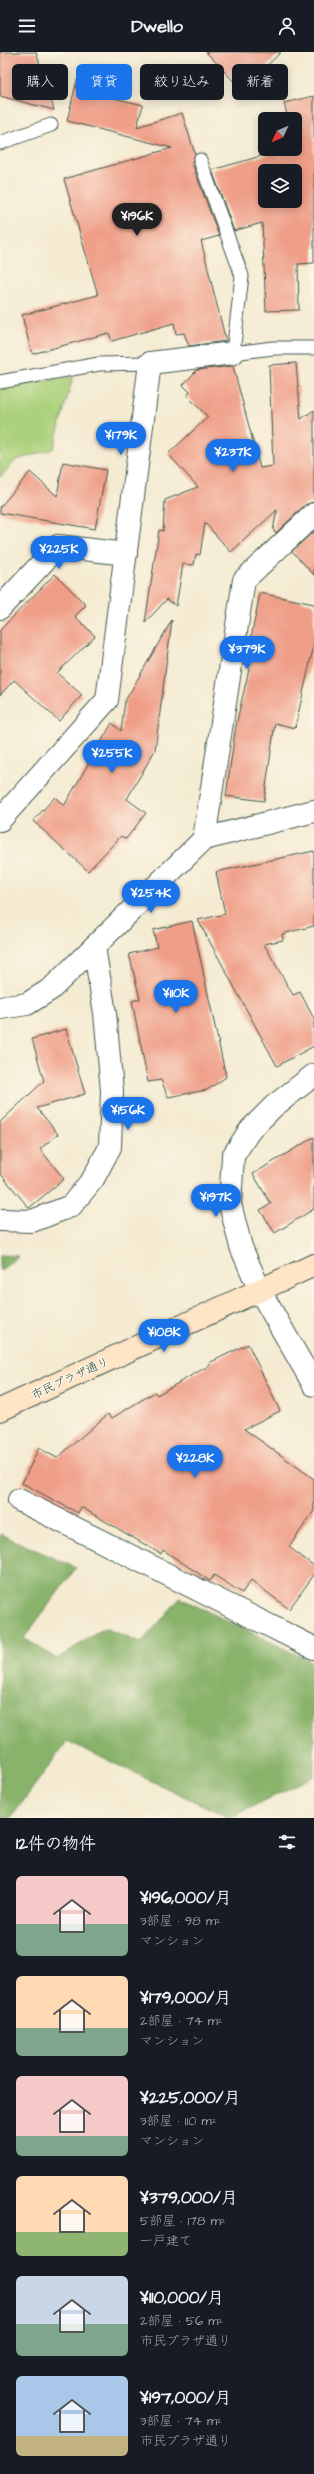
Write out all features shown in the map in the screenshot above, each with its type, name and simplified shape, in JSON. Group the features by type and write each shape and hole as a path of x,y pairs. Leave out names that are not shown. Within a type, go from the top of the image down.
{"street":[{"path":"0,820 107,700 150,363 233,353"},
{"path":"204,839 244,580 314,514"},
{"path":"0,608 58,546 126,554"},
{"path":"0,1008 27,1004 51,990 204,839 314,811"},
{"path":"0,1220 32,1221 71,1206 93,1180 110,1147 112,1091 105,1013 94,947"},
{"path":"314,1075 274,1106 250,1130 233,1156 230,1204 241,1247 260,1291 314,1385"},
{"name":"市民プラザ通り","path":"0,1410 314,1265"},
{"path":"19,1500 314,1648"}],"lane":[{"path":"0,142 51,125"},
{"path":"200,160 242,276 233,353 273,348 314,348"},
{"path":"0,382 99,364 150,363"}],"green space":[{"path":"73,377 53,449 16,460 0,477 0,387"},
{"path":"0,1255 19,1256 0,1271"},
{"path":"0,1534 76,1568 24,1638 57,1659 104,1628 141,1643 180,1598 314,1663 314,1776 230,1818 67,1741 11,1818 0,1818"}],"building":[{"path":"0,52 36,52 40,64 12,64 12,99 0,96"},
{"path":"206,52 281,52 269,64 232,64 232,79 224,71 224,64 217,64"},
{"path":"76,84 76,100 122,100 143,105 137,127 182,113 195,154 192,163 219,236 201,241 226,341 189,346 184,333 176,334 174,323 112,341 109,333 32,354 22,315 98,295 64,179 172,148 67,121"},
{"path":"314,96 314,263 298,264 299,310 266,311 262,223 234,231 212,170 261,156 302,156 302,112 286,112 284,103"},
{"path":"15,100 51,100 54,110"},
{"path":"296,363 301,419 314,410 314,502 305,505 276,533 273,530 277,510 231,552 205,523 200,555 196,554 194,565 183,564 176,606 167,599 145,623 159,530 163,531 165,500 198,487 168,454 208,417 187,396 190,392 183,385 197,370 233,366 260,468 273,466 269,365"},
{"path":"63,462 106,470 95,529 0,513 0,507 30,472 57,496"},
{"path":"314,531 314,575 292,551"},
{"path":"55,574 86,605 75,616 95,636 57,673 82,695 59,721 14,680 0,695 0,630"},
{"path":"260,593 314,604 314,645 295,728 275,723 264,801 226,796 236,725 256,639 251,638"},
{"path":"172,620 155,750 127,799 146,813 126,839 121,836 88,871 33,821 55,797 64,806 112,723 121,731 125,701"},
{"path":"314,851 314,926 282,934 283,940 264,944 293,995 300,992 314,1019 314,1046 277,1066 198,920 225,914 216,872"},
{"path":"192,921 226,1077 207,1090 168,1097 161,1080 148,1082 132,1001 140,999 129,954 157,947 153,930"},
{"path":"66,1029 85,1094 37,1108 58,1134 40,1149 64,1179 29,1208 0,1173 0,1122 44,1081 32,1039"},
{"path":"314,1137 314,1209 275,1233 260,1210 271,1204 253,1174"},
{"path":"248,1344 280,1411 244,1429 314,1479 314,1511 289,1547 314,1566 314,1575 289,1609 251,1580 242,1593 214,1575 210,1581 163,1550 161,1554 81,1507 78,1513 22,1483 39,1448 57,1458 108,1414 112,1418 155,1392 157,1395 210,1365 209,1363"}]}
